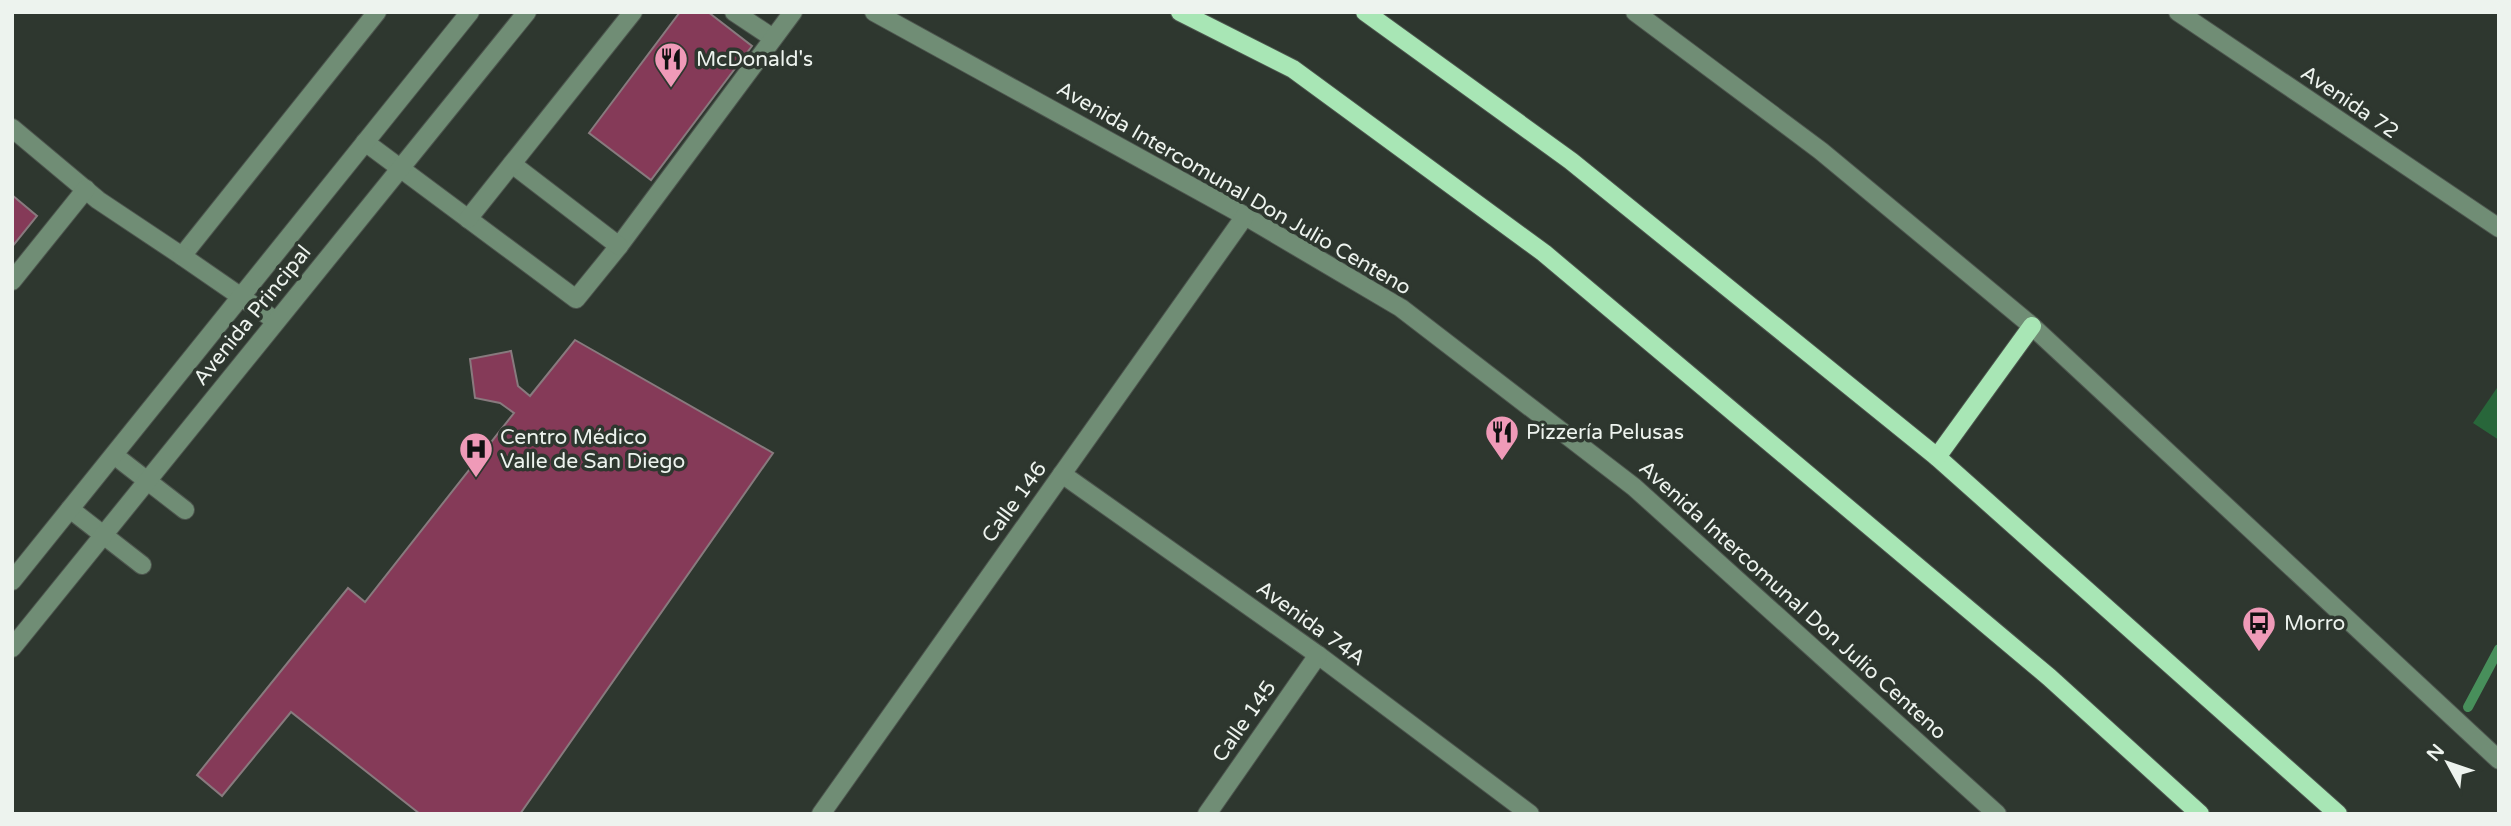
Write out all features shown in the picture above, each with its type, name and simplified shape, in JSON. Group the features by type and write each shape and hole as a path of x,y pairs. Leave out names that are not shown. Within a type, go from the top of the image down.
{"main road":[{"path":"1180,12 1293,69 1544,253 2049,677 2200,814"},
{"path":"1365,12 1571,161 1937,457 2338,814"},
{"path":"1937,457 2032,326"}],"street":[{"path":"181,256 377,12"},
{"name":"Avenida Principal","path":"12,581 470,12"},
{"name":"Avenida Principal","path":"12,648 527,12"},
{"path":"468,219 633,12"},
{"path":"734,12 773,38"},
{"path":"365,142 576,299 619,246 793,12"},
{"name":"Avenida Intercomunal Don Julio Centeno","path":"874,12 1245,216 1401,308 1634,487 1997,814"},
{"path":"1634,12 1821,151 2032,326 2499,760"},
{"name":"Avenida 72","path":"2178,12 2499,228"},
{"path":"12,128 86,189 276,321"},
{"path":"512,164 619,246"},
{"path":"12,281 86,189"},
{"name":"Calle 146","path":"821,814 1245,216"},
{"path":"114,455 185,510"},
{"name":"Avenida 74A","path":"1062,474 1318,655 1530,814"},
{"path":"70,509 142,565"},
{"name":"Calle 145","path":"1207,814 1318,655"}],"green space":[{"path":"2499,385 2499,440 2473,423"}],"building":[{"name":"McDonald's","path":"680,12 708,12 752,46 651,180 589,133"},
{"path":"12,195 37,216 12,247"},
{"path":"575,340 773,453 520,814 420,814 291,712 222,796 197,775 348,588 365,602 514,413 500,403 475,398 470,359 511,351 518,386 530,396"}],"waterway":[{"path":"2468,707 2499,649"}],"place":[{"name":"McDonald's","path":"671,89"},
{"name":"Pizzería Pelusas","path":"1502,462"},
{"name":"Centro Médico Valle de San Diego","path":"476,479"},
{"name":"Morro","path":"2259,653"}]}
